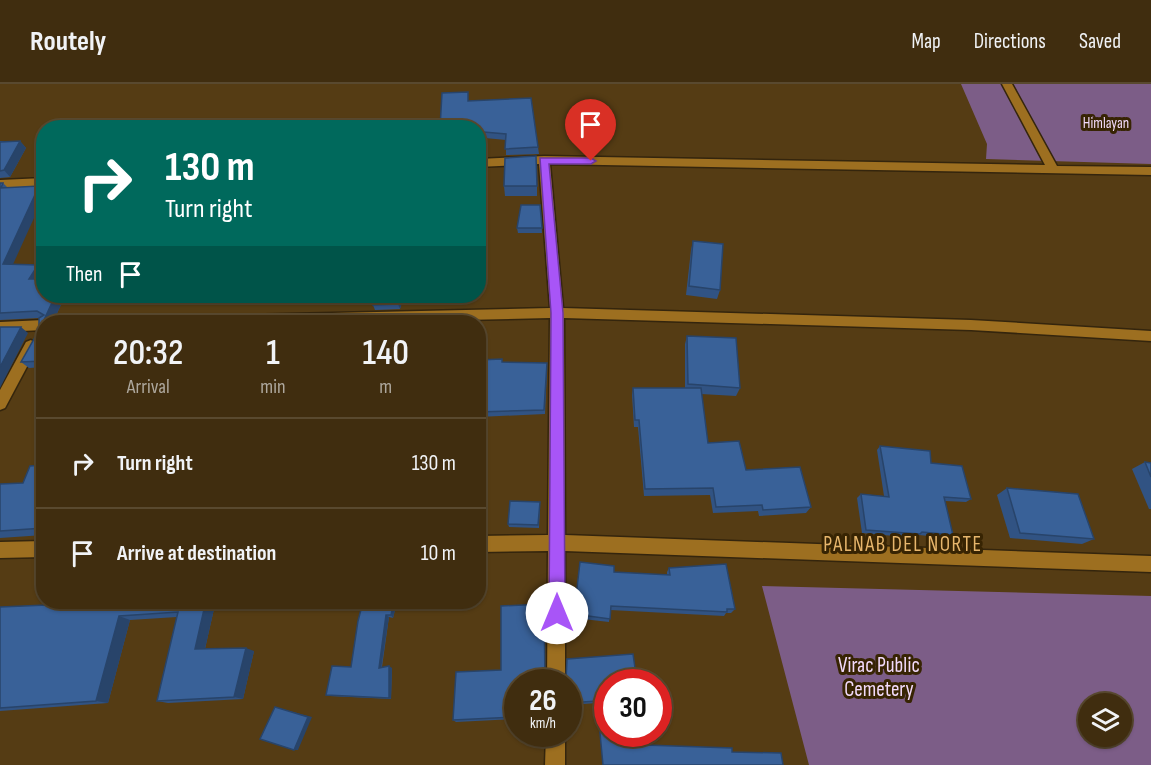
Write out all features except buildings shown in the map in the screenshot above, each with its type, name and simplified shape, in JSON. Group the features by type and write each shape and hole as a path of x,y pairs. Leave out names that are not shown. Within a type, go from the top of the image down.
{"street":[{"path":"1007,84 1053,169"},
{"path":"544,160 557,313 556,669"},
{"path":"486,163 544,160 1151,171"},
{"path":"0,184 36,182"},
{"path":"468,315 557,313 971,325 1151,336"},
{"path":"0,327 36,325"},
{"path":"0,404 36,338"},
{"path":"486,544 557,543 1151,564"},
{"path":"0,550 36,549"},
{"path":"555,765 556,747"}],"green space":[{"name":"Himlayan","path":"961,84 1151,84 1151,164 986,159 987,144"},
{"name":"Virac Public Cemetery","path":"762,586 1151,596 1151,765 809,765"}],"district":[{"name":"PALNAB DEL NORTE","path":"903,544"}],"route":[{"path":"557,613 557,313 544,160 591,161"}]}
